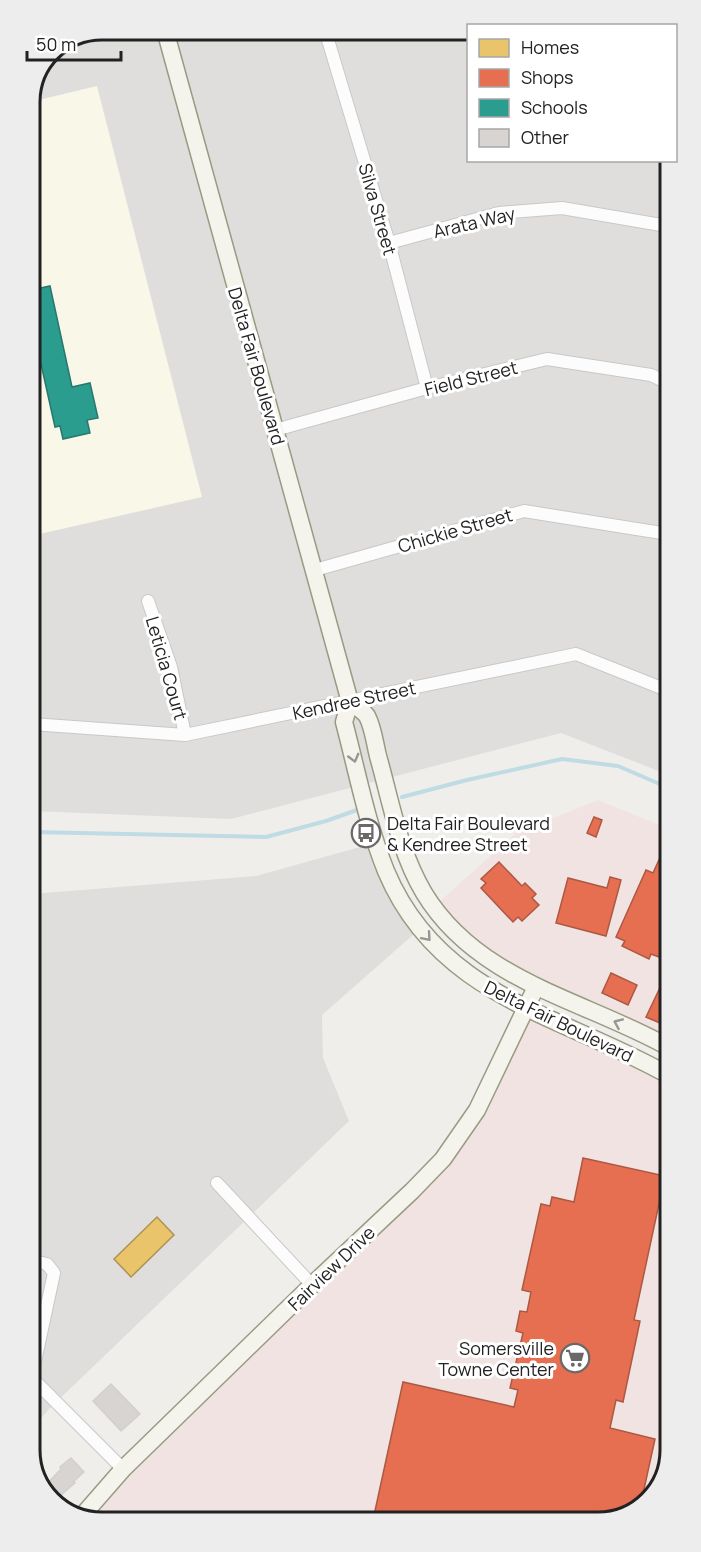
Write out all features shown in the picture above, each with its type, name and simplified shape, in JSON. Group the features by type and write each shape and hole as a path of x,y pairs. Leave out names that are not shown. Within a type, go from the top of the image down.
{"main road":[{"name":"Delta Fair Boulevard","path":"168,41 350,702 344,722 386,871 406,910 429,939 460,969 488,988 527,1008 623,1051 660,1071"},
{"name":"Delta Fair Boulevard","path":"350,702 367,715 403,846 425,894 447,924 474,950 497,967 660,1043"},
{"name":"Fairview Drive","path":"87,1509 123,1469 443,1159 477,1110 536,987"}],"street":[{"name":"Silva Street","path":"328,41 389,243 427,388"},
{"name":"Arata Way","path":"389,243 499,213 562,208 660,225"},
{"name":"Field Street","path":"275,430 427,388 547,359 651,375 660,379"},
{"name":"Chickie Street","path":"315,570 524,511 660,533"},
{"name":"Leticia Court","path":"148,601 171,667 185,735"},
{"name":"Kendree Street","path":"41,725 185,735 576,654 660,687"},
{"path":"217,1183 312,1285"},
{"path":"41,1263 47,1264 54,1273 41,1333"},
{"path":"41,1387 123,1469"}],"shaded area":[{"path":"467,41 467,162 660,162 660,772 561,733 231,819 41,811 41,98 43,86 51,68 59,59 68,51 90,42"},
{"path":"97,86 202,497 41,534 41,99"},
{"path":"598,800 660,825 660,1040 484,952 438,903 516,833"},
{"path":"367,845 390,898 414,934 322,1015 323,1058 349,1121 41,1419 41,893 256,876"},
{"path":"527,1008 660,1071 660,1450 654,1477 636,1499 618,1508 598,1512 89,1510 443,1159"}],"building: Homes":[{"path":"157,1217 174,1235 131,1277 114,1259"}],"building: Shops":[{"path":"594,817 602,820 596,837 587,833"},
{"path":"660,858 660,955 659,957 651,954 649,959 622,946 625,941 616,937 646,870 653,873"},
{"path":"499,862 522,886 525,883 536,894 532,898 539,905 522,921 518,917 513,922 481,888 486,883 481,879"},
{"path":"610,877 621,880 606,936 556,923 568,878 607,888"},
{"path":"611,973 637,985 628,1005 602,993"},
{"path":"660,988 660,1023 646,1017"},
{"name":"Somersville Towne Center","path":"583,1158 660,1175 660,1199 634,1320 640,1321 623,1402 616,1400 610,1428 655,1439 644,1491 626,1505 598,1512 375,1512 403,1382 514,1407 518,1390 510,1388 523,1333 516,1331 520,1311 527,1312 531,1292 522,1290 541,1204 550,1206 552,1197 574,1202"}],"building: Schools":[{"path":"50,286 72,387 90,383 98,418 87,420 90,433 63,439 60,426 55,427 41,364 41,288"}],"building: Other":[{"path":"111,1384 140,1414 121,1431 93,1401"},
{"path":"71,1458 84,1472 61,1495 50,1481 61,1469 60,1467"}],"waterway":[{"path":"402,797 562,759 618,766 660,784"},
{"path":"41,832 266,837 357,810"}],"place":[{"name":"Delta Fair Boulevard & Kendree Street","path":"366,833"},
{"name":"Somersville Towne Center","path":"575,1358"}]}
